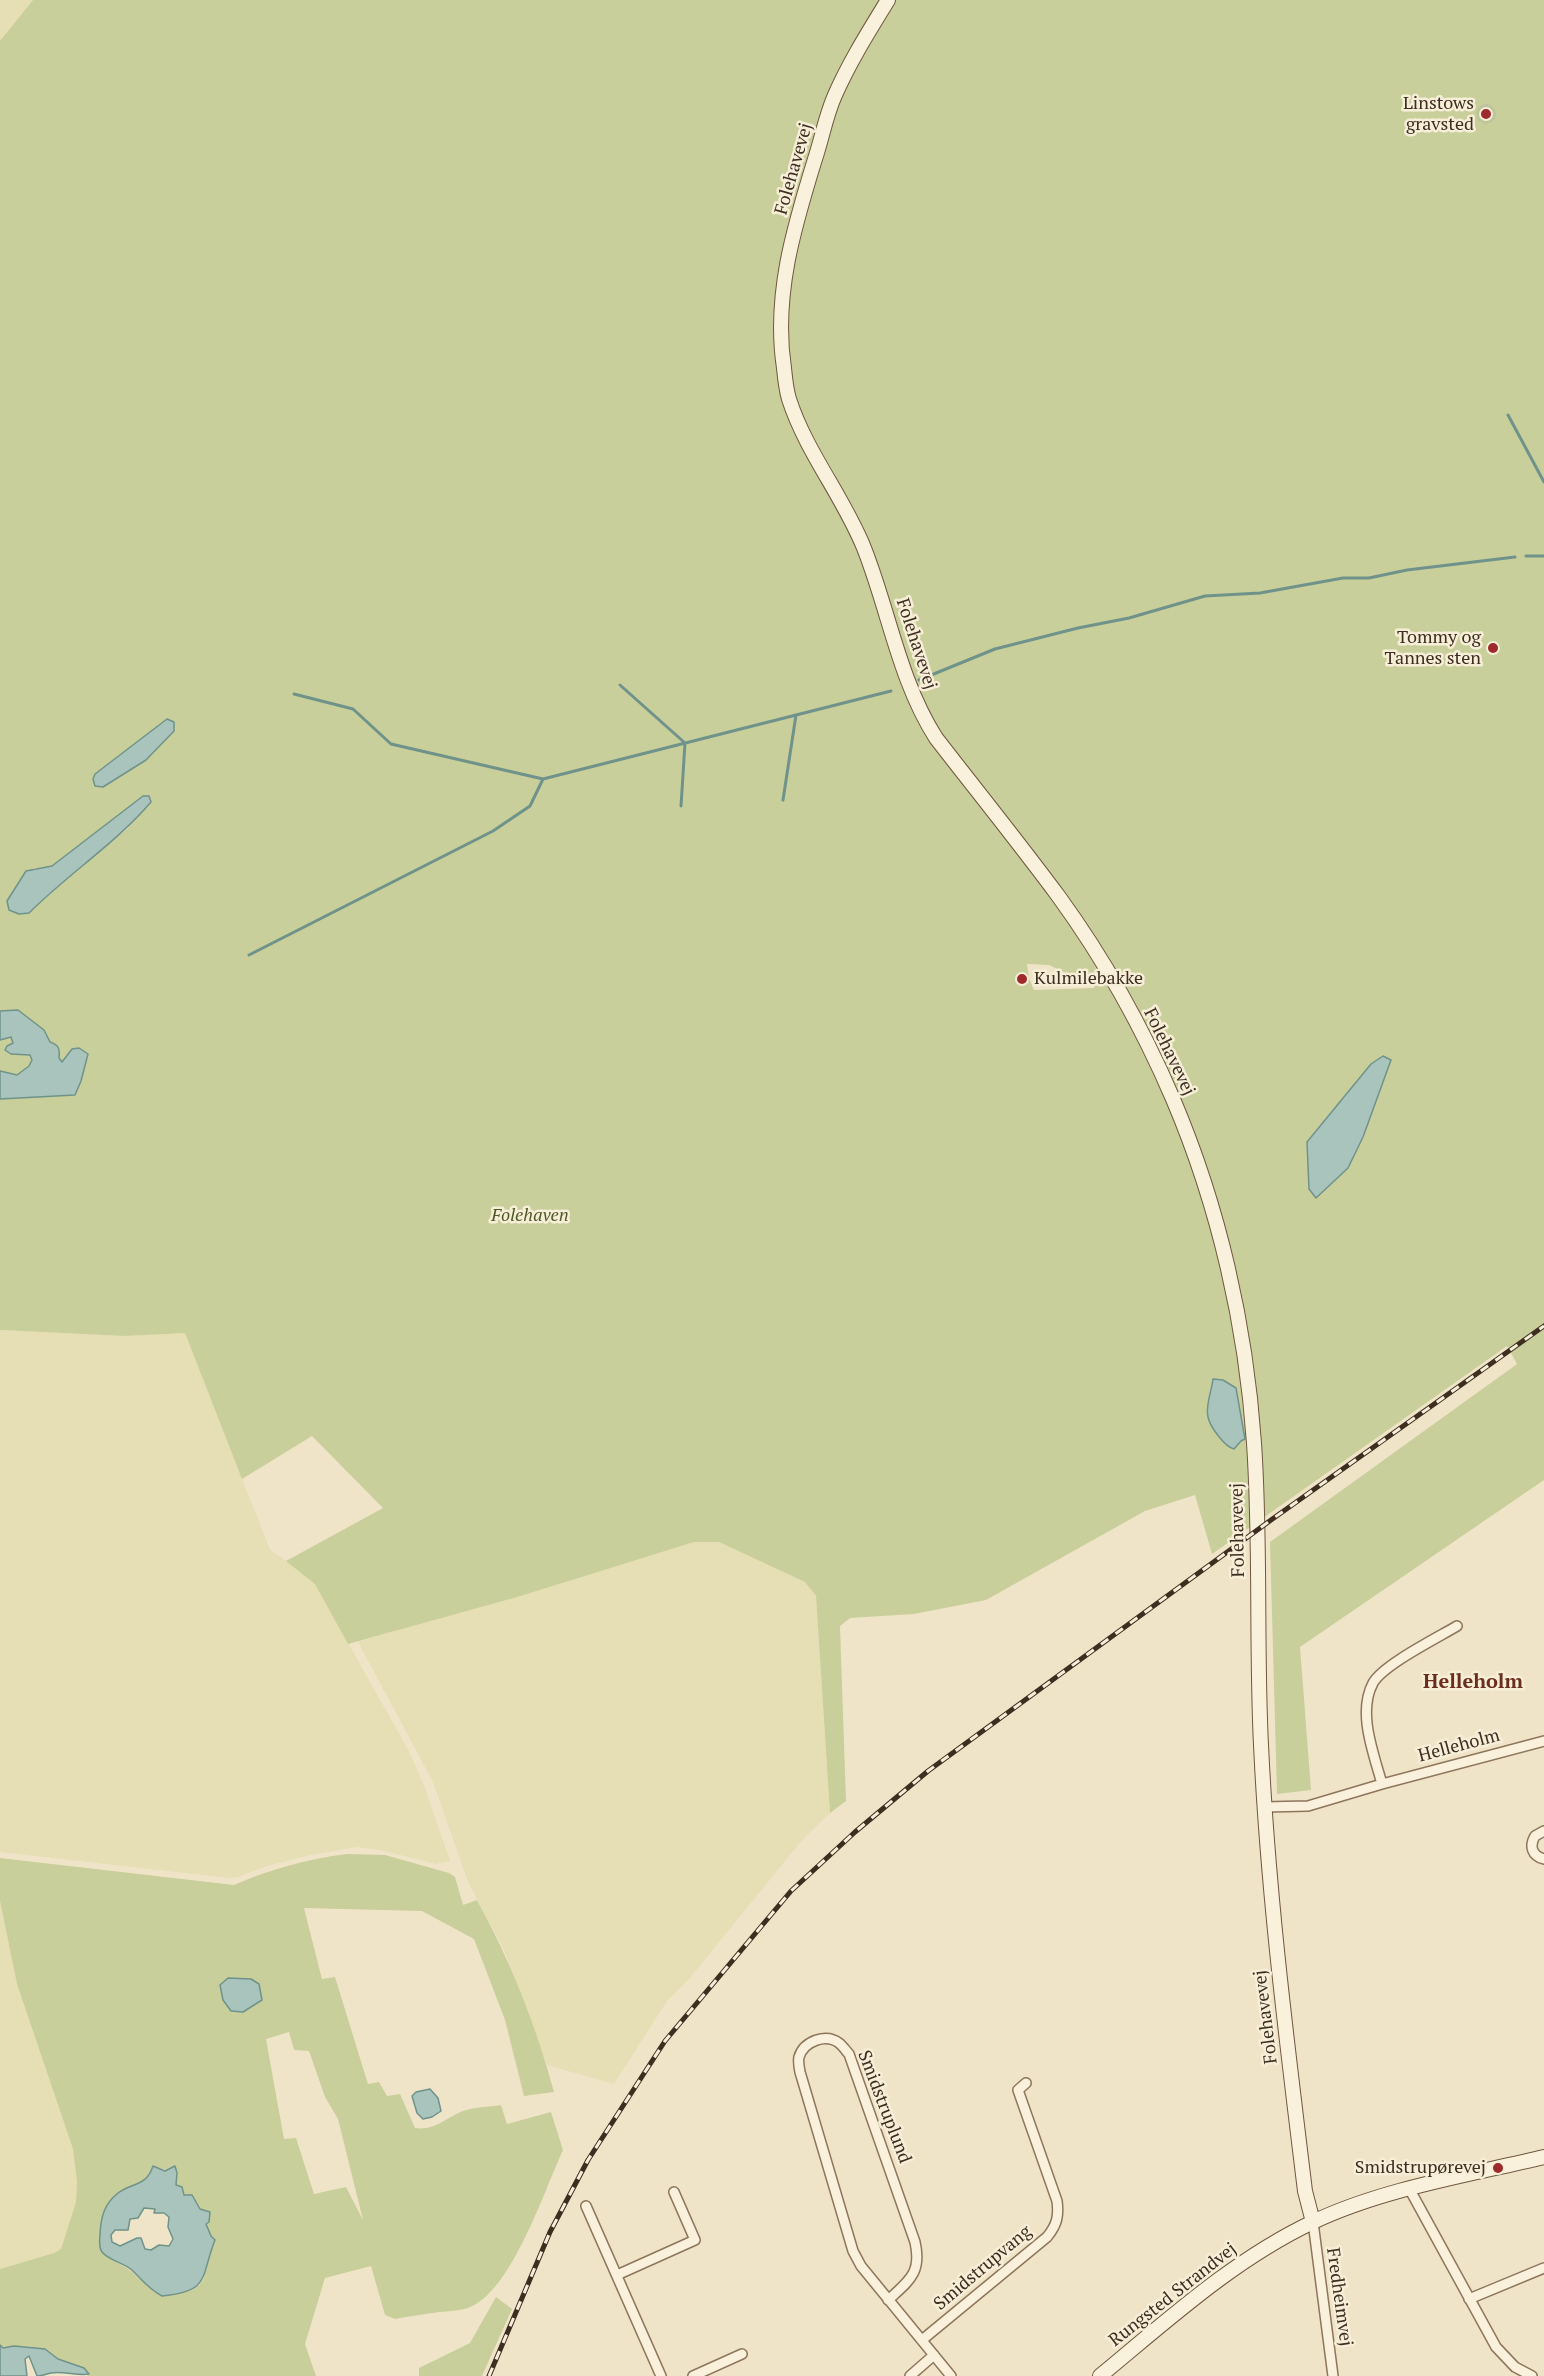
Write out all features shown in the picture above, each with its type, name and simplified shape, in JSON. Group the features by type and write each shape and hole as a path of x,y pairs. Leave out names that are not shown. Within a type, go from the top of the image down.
{"street":[{"name":"Folehavevej","path":"888,0 853,57 834,97 787,259 780,309 782,357 788,396 800,429 840,498 860,539 877,582 905,678 921,714 936,738 1060,900 1113,981 1142,1034 1173,1099 1190,1144 1225,1259 1244,1350 1252,1422 1264,1807 1276,1953 1305,2191 1313,2222"},
{"path":"1382,1784 1371,1743 1367,1715 1368,1698 1373,1683 1384,1671 1457,1626"},
{"name":"Helleholm","path":"1264,1807 1308,1806 1544,1741"},
{"path":"1544,1831 1535,1836 1532,1848 1534,1853 1544,1859"},
{"name":"Smidstruplund","path":"888,2300 910,2280 917,2268 918,2254 915,2242 849,2054 838,2042 825,2038 812,2041 804,2048 799,2058 800,2072 853,2251 861,2266 888,2300 951,2376"},
{"name":"Smidstrupvang","path":"922,2340 1054,2229 1058,2212 1057,2201 1018,2090 1026,2083"},
{"name":"Rungsted Strandvej","path":"1100,2376 1216,2280 1258,2251 1313,2222 1366,2202 1544,2157"},
{"path":"1410,2190 1496,2347 1515,2367 1532,2376"},
{"path":"616,2275 695,2240 674,2192"},
{"path":"586,2206 661,2376"},
{"name":"Fredheimvej","path":"1313,2222 1333,2376"},
{"path":"1470,2299 1544,2268"},
{"path":"693,2376 742,2354"},
{"path":"910,2376 934,2355"}],"shaded area":[{"path":"0,0 33,0 0,41"},
{"path":"0,1330 125,1336 185,1333 270,1550 301,1571 315,1584 410,1753 425,1788 450,1861 436,1864 380,1850 357,1847 311,1855 229,1878 0,1852"},
{"path":"694,1542 719,1542 805,1582 816,1596 830,1813 803,1839 689,1979 667,2001 614,2084 547,2065 504,1950 468,1882 433,1782 358,1642"},
{"path":"0,1901 17,1984 73,2149 77,2181 76,2202 61,2249 0,2269"}],"green space":[{"name":"Folehaven","path":"33,0 1544,0 1544,1480 1300,1647 1311,1790 1277,1794 1270,1542 1517,1364 1507,1346 1212,1554 1195,1495 1145,1511 986,1600 914,1614 850,1618 840,1626 846,1801 830,1813 816,1596 805,1582 719,1542 694,1542 517,1597 348,1644 315,1584 286,1561 383,1508 312,1436 242,1479 185,1333 125,1336 0,1330 0,1099 74,1095 85,1067 67,1055 62,1062 59,1058 59,1050 50,1042 44,1030 18,1010 0,1011 0,41","holes":["1490,106 1494,110 1494,119 1490,123 1481,123 1476,115","167,719 174,722 96,773","143,796 128,828 29,913 7,901 34,868 44,869 52,866","1027,964 1049,965 1068,974 1095,980 1094,988 1034,990","1371,1064 1374,1104 1363,1137 1307,1141","1214,1379 1244,1440 1241,1441 1215,1428 1208,1418"]},
{"path":"1486,104 1493,107 1496,114 1493,121 1486,124 1479,121 1476,114 1479,107"},
{"path":"11,1037 13,1043 5,1050 11,1054 31,1055 32,1060 29,1066 17,1075 0,1071 0,1040"},
{"path":"347,1854 385,1855 449,1873 455,1877 463,1905 477,1900 521,1993 539,2042 554,2092 524,2096 505,2020 474,1939 422,1911 304,1908 322,1979 335,1977 368,2084 379,2082 387,2096 400,2094 415,2128 428,2128 463,2111 482,2107 501,2105 507,2124 551,2112 563,2150 524,2239 498,2283 484,2299 468,2308 395,2319 385,2315 371,2266 325,2278 305,2344 316,2376 87,2376 89,2374 84,2368 58,2359 45,2349 14,2346 2,2348 0,2345 0,2269 61,2249 76,2202 77,2181 73,2149 17,1984 0,1901 0,1858 234,1885 289,1865","holes":["289,2032 294,2050 309,2051 325,2097 338,2119 363,2220 346,2187 314,2194 296,2138 284,2139 266,2039","153,2166 177,2173 176,2185 200,2209 211,2236 215,2240 204,2277 200,2284 193,2288 175,2288 139,2279 102,2251 100,2242 110,2220"]},
{"path":"496,2297 512,2309 482,2376 419,2376 419,2368 470,2343"}],"water":[{"path":"167,719 174,722 174,731 146,760 103,787 95,786 93,779 95,774"},
{"path":"143,796 149,796 151,802 137,817 29,913 19,914 9,910 7,901 26,871 52,866"},
{"path":"18,1010 44,1030 50,1042 58,1048 62,1062 72,1049 79,1048 88,1054 75,1095 0,1099 0,1071 17,1075 29,1066 32,1060 30,1055 11,1054 5,1050 13,1043 11,1037 0,1040 0,1011"},
{"path":"1383,1056 1391,1060 1363,1137 1348,1168 1316,1198 1309,1189 1307,1142 1371,1064"},
{"path":"1213,1379 1223,1380 1236,1388 1245,1439 1234,1449 1226,1445 1218,1436 1208,1417 1208,1403"},
{"path":"228,1978 251,1979 259,1984 262,2000 243,2012 231,2011 223,2000 220,1985"},
{"path":"430,2089 438,2098 441,2111 432,2117 423,2119 417,2113 412,2096 416,2092"},
{"path":"153,2166 165,2171 175,2166 176,2185 182,2187 184,2195 192,2195 200,2209 210,2212 209,2222 206,2224 215,2240 205,2273 196,2286 178,2294 162,2296 127,2266 105,2255 100,2248 101,2222 109,2202 118,2193 143,2181","holes":["144,2208 155,2209 154,2213 164,2213 169,2217 168,2227 173,2239 169,2246 159,2245 151,2250 145,2249 141,2238 120,2246 112,2242 111,2235 115,2230 128,2230 130,2219 138,2218"]},
{"path":"0,2345 3,2348 14,2346 45,2349 58,2359 84,2368 89,2374 56,2373 37,2376 29,2356 25,2359 27,2376 0,2376"}],"waterway":[{"path":"1508,415 1544,482"},
{"path":"1526,556 1544,556"},
{"path":"919,680 995,649 1129,618 1205,596 1260,593 1343,578 1369,578 1407,570 1515,557"},
{"path":"620,685 685,743 681,806"},
{"path":"294,694 353,709 391,744 543,779 891,691"},
{"path":"783,800 796,715"},
{"path":"249,955 493,831 530,806 543,779"}],"railway":[{"path":"489,2376 550,2232 588,2160 665,2041 791,1891 855,1832 928,1771 1271,1520 1544,1326"}],"place":[{"name":"Linstows gravsted","path":"1486,114"},
{"name":"Tommy og Tannes sten","path":"1493,648"},
{"name":"Kulmilebakke","path":"1022,979"},
{"name":"Smidstrupørevej","path":"1498,2168"}],"district":[{"name":"Helleholm","path":"1473,1682"}]}
